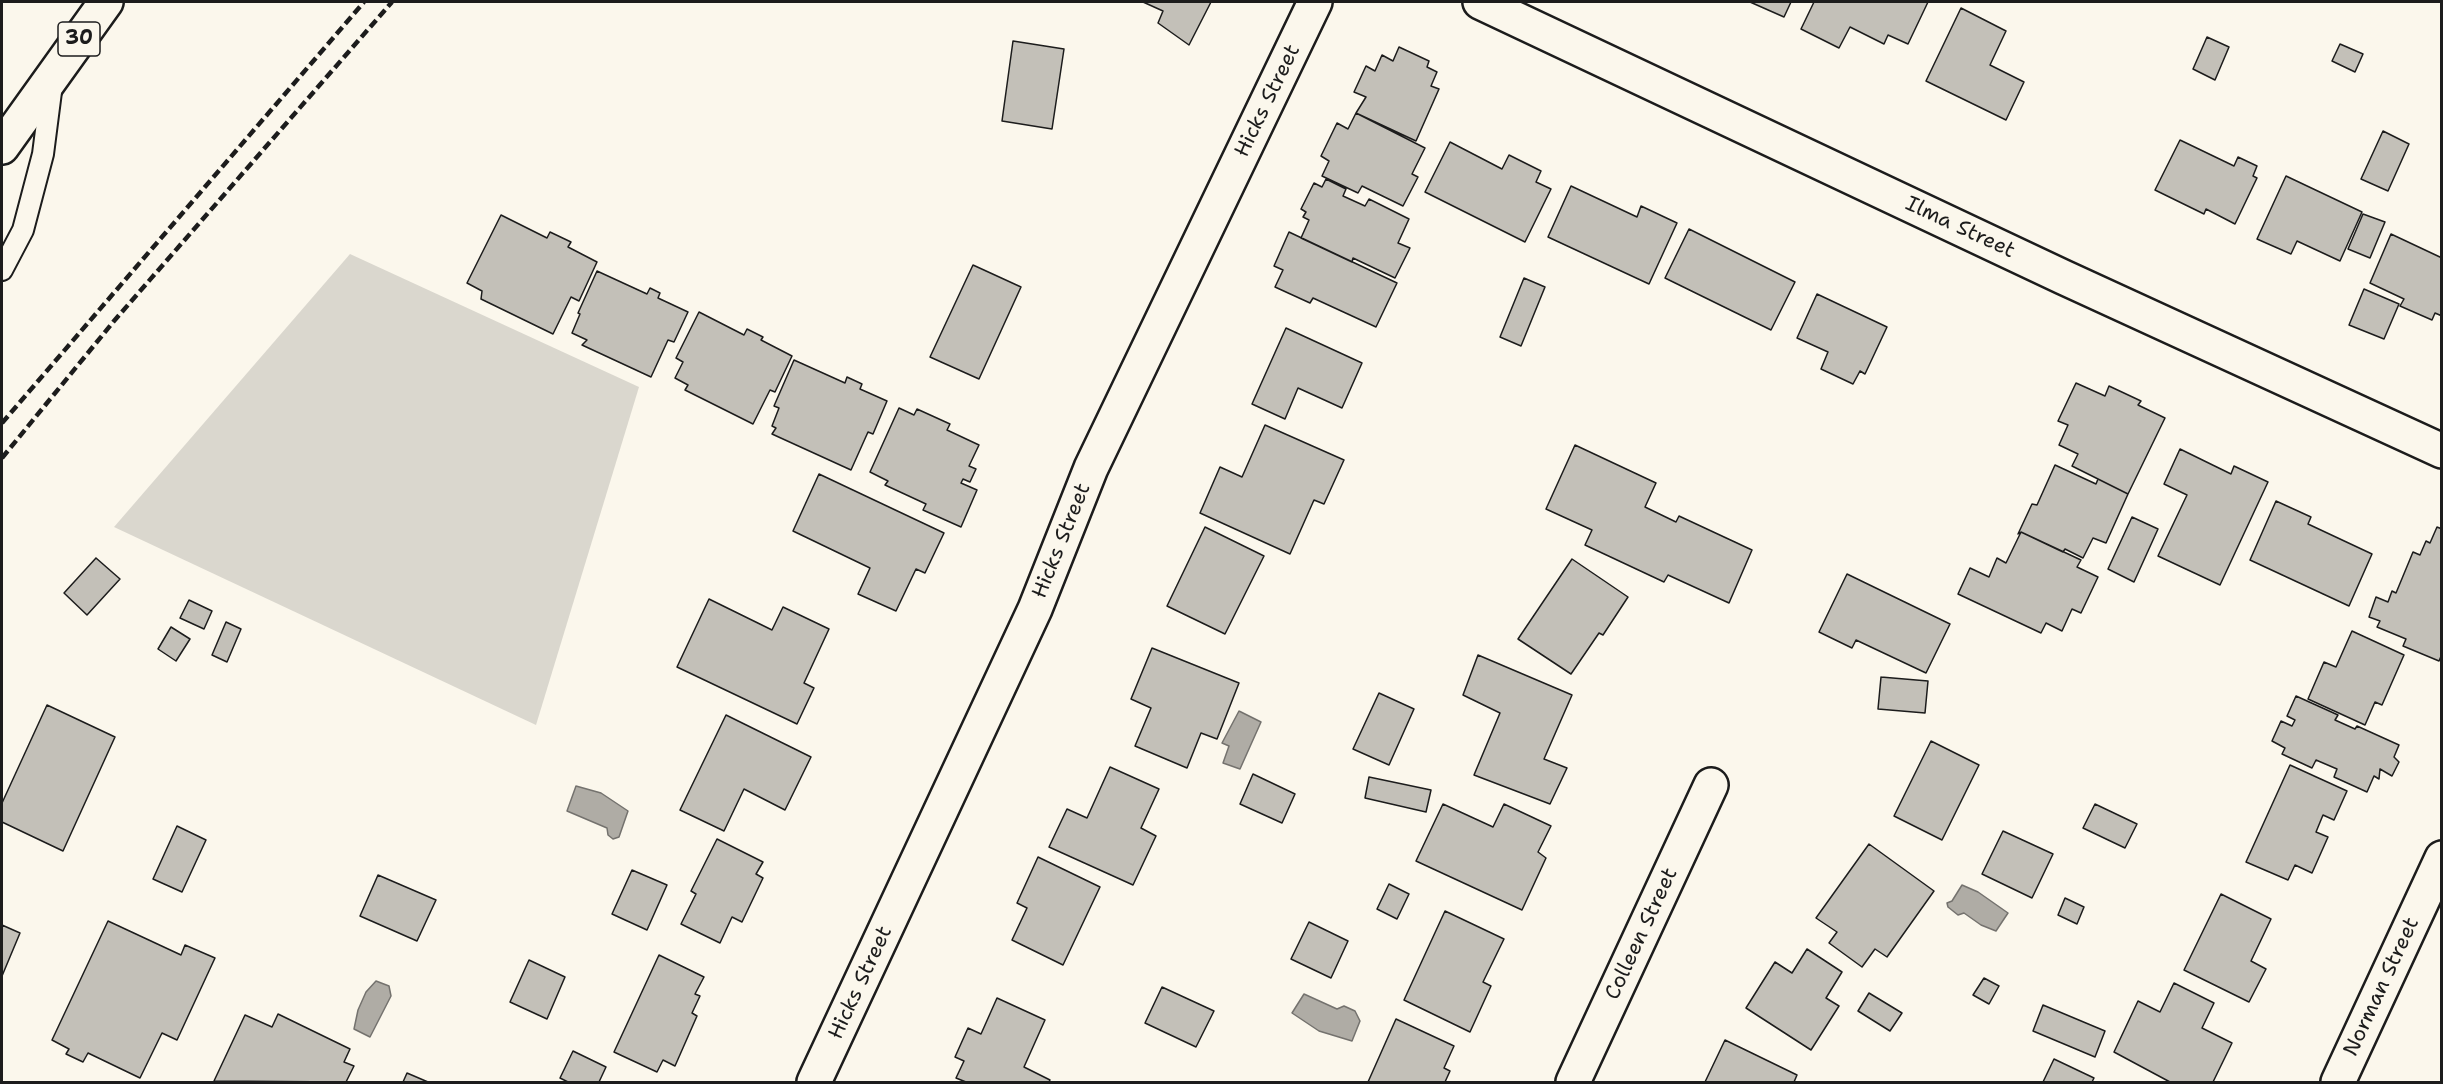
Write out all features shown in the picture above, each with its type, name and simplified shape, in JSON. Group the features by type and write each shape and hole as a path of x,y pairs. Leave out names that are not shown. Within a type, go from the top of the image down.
{"main road":[{"name":"30","path":"2,147 106,2"},
{"name":"Hicks Street","path":"814,1083 1035,609 1091,468 1316,2"},
{"name":"Ilma Street","path":"1480,2 2073,282 2442,451"},
{"name":"Colleen Street","path":"1573,1083 1711,786"},
{"name":"Norman Street","path":"2338,1083 2442,858"}],"lane":[{"path":"2,270 26,219 43,154 53,76"}],"shaded area":[{"path":"350,254 639,387 536,725 114,527"},
{"path":"1239,711 1261,722 1240,769 1223,763 1229,746 1222,743"},
{"path":"576,786 601,793 628,811 619,837 613,839 608,835 607,828 567,811"},
{"path":"1962,885 1978,892 2008,913 1996,931 1981,925 1964,913 1958,915 1948,907 1947,903 1952,901"},
{"path":"376,981 389,986 391,996 370,1037 354,1029 358,1010 366,992"},
{"path":"1304,994 1337,1009 1344,1006 1355,1011 1360,1021 1352,1041 1319,1031 1292,1013"}],"building":[{"path":"1143,2 1211,2 1189,45 1158,23 1163,11"},
{"path":"1750,2 1791,2 1784,17"},
{"path":"1814,2 1928,2 1908,44 1888,35 1884,44 1850,27 1839,48 1801,29"},
{"path":"1961,8 2006,31 1990,65 2024,82 2006,120 1926,81"},
{"path":"2207,37 2229,47 2215,80 2193,69"},
{"path":"1013,41 1064,49 1052,129 1002,121"},
{"path":"2340,44 2363,54 2355,72 2332,61"},
{"path":"1399,47 1429,61 1427,67 1437,72 1431,86 1439,89 1416,141 1356,113 1366,97 1354,92 1366,66 1375,71 1382,55 1393,61"},
{"path":"1356,113 1425,148 1412,174 1418,177 1403,206 1362,186 1358,193 1322,176 1329,161 1321,156 1337,123 1348,129"},
{"path":"2383,131 2409,144 2388,191 2361,179"},
{"path":"2180,140 2234,166 2238,157 2257,166 2253,176 2257,178 2235,224 2206,209 2204,214 2155,190"},
{"path":"1450,142 1502,169 1509,155 1541,171 1536,182 1551,189 1525,242 1425,192"},
{"path":"2286,176 2362,212 2340,261 2297,241 2291,254 2257,239"},
{"path":"1326,179 1346,189 1343,196 1365,206 1369,199 1409,219 1398,243 1410,248 1395,278 1353,258 1352,262 1301,238 1309,220 1303,217 1306,212 1301,209 1314,183 1322,187"},
{"path":"1571,186 1637,217 1641,206 1677,223 1649,284 1548,237"},
{"path":"2363,214 2385,222 2370,258 2348,249"},
{"path":"501,215 547,238 550,232 571,242 568,247 597,262 579,301 571,297 553,334 481,299 482,291 467,283"},
{"path":"1689,229 1795,282 1771,330 1665,278"},
{"path":"1289,232 1397,283 1376,327 1313,298 1310,303 1275,287 1283,270 1274,266"},
{"path":"2391,234 2442,258 2442,316 2435,313 2432,320 2400,306 2404,299 2370,283"},
{"path":"973,265 1021,287 979,379 930,357"},
{"path":"597,271 647,294 650,288 660,293 658,298 688,312 674,342 668,340 651,377 582,345 587,340 572,333 580,314 578,313"},
{"path":"1524,278 1545,287 1521,346 1500,337"},
{"path":"2364,289 2399,304 2384,339 2349,325"},
{"path":"1817,294 1887,327 1865,374 1860,371 1853,384 1821,369 1828,352 1797,338"},
{"path":"699,312 744,335 747,329 763,337 761,340 792,356 775,392 770,390 753,424 685,390 688,385 675,378 683,362 676,358"},
{"path":"1286,328 1362,363 1342,408 1298,388 1285,419 1252,404"},
{"path":"794,360 845,383 847,377 862,384 860,389 887,401 873,434 868,432 851,470 772,434 776,428 772,426 779,408 774,406"},
{"path":"2076,383 2105,396 2109,386 2141,401 2138,405 2165,418 2128,494 2072,466 2078,454 2059,445 2068,425 2058,421"},
{"path":"899,408 914,415 917,409 950,424 947,430 979,445 969,466 976,469 970,482 963,479 961,483 977,490 961,527 923,510 926,504 885,485 888,481 870,472"},
{"path":"1265,425 1344,460 1324,504 1314,500 1290,554 1200,513 1220,467 1242,477"},
{"path":"1575,445 1656,483 1645,507 1676,522 1679,516 1752,550 1729,603 1668,575 1664,582 1585,545 1592,530 1546,509"},
{"path":"2180,449 2231,474 2234,466 2268,482 2220,585 2158,556 2187,495 2164,484"},
{"path":"2055,465 2096,484 2098,479 2128,494 2106,543 2093,538 2083,558 2065,549 2063,552 2021,532 2018,534 2032,504 2037,505"},
{"path":"819,474 944,533 925,573 916,569 896,611 858,594 870,568 793,531"},
{"path":"2276,501 2311,517 2308,524 2372,554 2349,606 2250,560"},
{"path":"2132,517 2158,529 2134,582 2108,569"},
{"path":"1205,527 1264,556 1225,634 1167,606"},
{"path":"2437,527 2442,529 2442,654 2439,661 2403,646 2406,639 2377,627 2380,621 2369,617 2376,597 2388,602 2392,591 2396,593 2413,552 2420,555 2426,541 2430,543"},
{"path":"2021,532 2081,560 2077,567 2098,577 2081,613 2072,609 2062,631 2046,623 2041,633 1958,594 1970,568 1989,577 1997,558 2006,563"},
{"path":"96,558 120,579 87,615 64,593"},
{"path":"1572,559 1628,597 1603,635 1599,633 1571,674 1518,639"},
{"path":"1847,574 1950,624 1926,673 1856,640 1852,648 1819,632"},
{"path":"709,599 772,630 783,607 829,629 804,683 814,688 797,724 677,667"},
{"path":"189,600 212,611 204,629 180,618"},
{"path":"226,622 241,629 227,662 212,655"},
{"path":"171,627 190,639 176,661 158,649"},
{"path":"2352,631 2404,655 2382,705 2375,702 2365,725 2308,699 2324,662 2336,667"},
{"path":"1152,648 1239,683 1217,739 1201,733 1187,768 1135,746 1151,708 1131,699"},
{"path":"1478,655 1572,695 1544,759 1567,768 1550,804 1474,775 1500,713 1463,695"},
{"path":"1881,677 1928,681 1925,713 1878,709"},
{"path":"1379,693 1414,709 1389,765 1353,749"},
{"path":"2296,696 2338,715 2335,720 2355,729 2357,726 2399,745 2394,757 2399,762 2392,776 2380,769 2379,779 2374,776 2367,792 2334,777 2337,769 2316,760 2312,768 2282,754 2285,748 2272,741 2281,721 2292,726 2295,720 2287,716"},
{"path":"47,705 115,737 63,851 2,822 2,803"},
{"path":"726,715 811,757 785,810 744,789 724,831 680,810"},
{"path":"1931,741 1979,765 1942,840 1894,816"},
{"path":"2290,765 2347,791 2334,820 2323,815 2316,832 2328,837 2312,873 2295,865 2288,880 2246,862"},
{"path":"1110,767 1159,789 1141,828 1156,836 1133,885 1049,847 1067,809 1087,818"},
{"path":"1253,774 1295,794 1282,823 1240,804"},
{"path":"1369,777 1431,790 1426,812 1365,798"},
{"path":"1443,804 1493,827 1504,804 1551,826 1538,852 1546,858 1522,910 1416,861"},
{"path":"2095,804 2137,824 2125,848 2083,828"},
{"path":"177,826 206,840 182,892 153,879"},
{"path":"2003,831 2053,854 2032,898 1982,874"},
{"path":"717,839 763,862 756,874 763,878 742,922 732,917 720,943 681,924 696,894 691,891"},
{"path":"1869,844 1934,891 1887,957 1875,949 1862,967 1829,943 1837,932 1816,918"},
{"path":"1038,857 1100,887 1063,965 1012,940 1027,908 1017,903"},
{"path":"632,870 667,885 647,930 612,914"},
{"path":"378,875 436,900 417,941 360,916"},
{"path":"1389,884 1409,894 1397,919 1377,909"},
{"path":"2221,894 2271,919 2251,961 2266,969 2249,1002 2184,970"},
{"path":"2065,898 2084,907 2077,924 2058,915"},
{"path":"1445,911 1504,939 1483,982 1491,986 1470,1032 1404,1000"},
{"path":"108,921 181,955 185,945 215,958 177,1040 162,1033 140,1078 88,1053 83,1062 66,1054 69,1049 52,1040"},
{"path":"1309,922 1348,941 1331,978 1291,959"},
{"path":"2,925 20,933 2,976"},
{"path":"1807,949 1842,972 1826,998 1839,1006 1811,1050 1746,1008 1775,962 1792,973"},
{"path":"659,955 704,977 695,994 700,996 692,1013 697,1016 675,1066 663,1060 657,1072 614,1052"},
{"path":"529,960 565,977 547,1019 510,1002"},
{"path":"1984,978 1999,986 1989,1004 1973,995"},
{"path":"2174,983 2214,1003 2202,1028 2232,1043 2213,1082 2170,1082 2114,1052 2138,1001 2160,1012"},
{"path":"1162,987 1214,1011 1196,1047 1145,1023"},
{"path":"1869,993 1902,1013 1890,1031 1858,1011"},
{"path":"997,998 1045,1020 1024,1067 1050,1080 1049,1082 966,1082 956,1078 964,1061 955,1057 968,1028 981,1034"},
{"path":"2043,1005 2105,1031 2095,1057 2033,1031"},
{"path":"278,1014 350,1049 344,1062 354,1066 346,1082 214,1081 245,1015 272,1027"},
{"path":"1396,1019 1454,1046 1444,1068 1450,1071 1445,1082 1368,1082"},
{"path":"1725,1040 1797,1075 1794,1082 1705,1082"},
{"path":"573,1051 606,1067 599,1082 568,1082 560,1078"},
{"path":"2054,1059 2094,1078 2092,1082 2043,1082"},
{"path":"407,1073 428,1082 403,1082"}],"railway":[{"path":"2,423 364,2"},
{"path":"2,458 114,321 392,2"}]}
